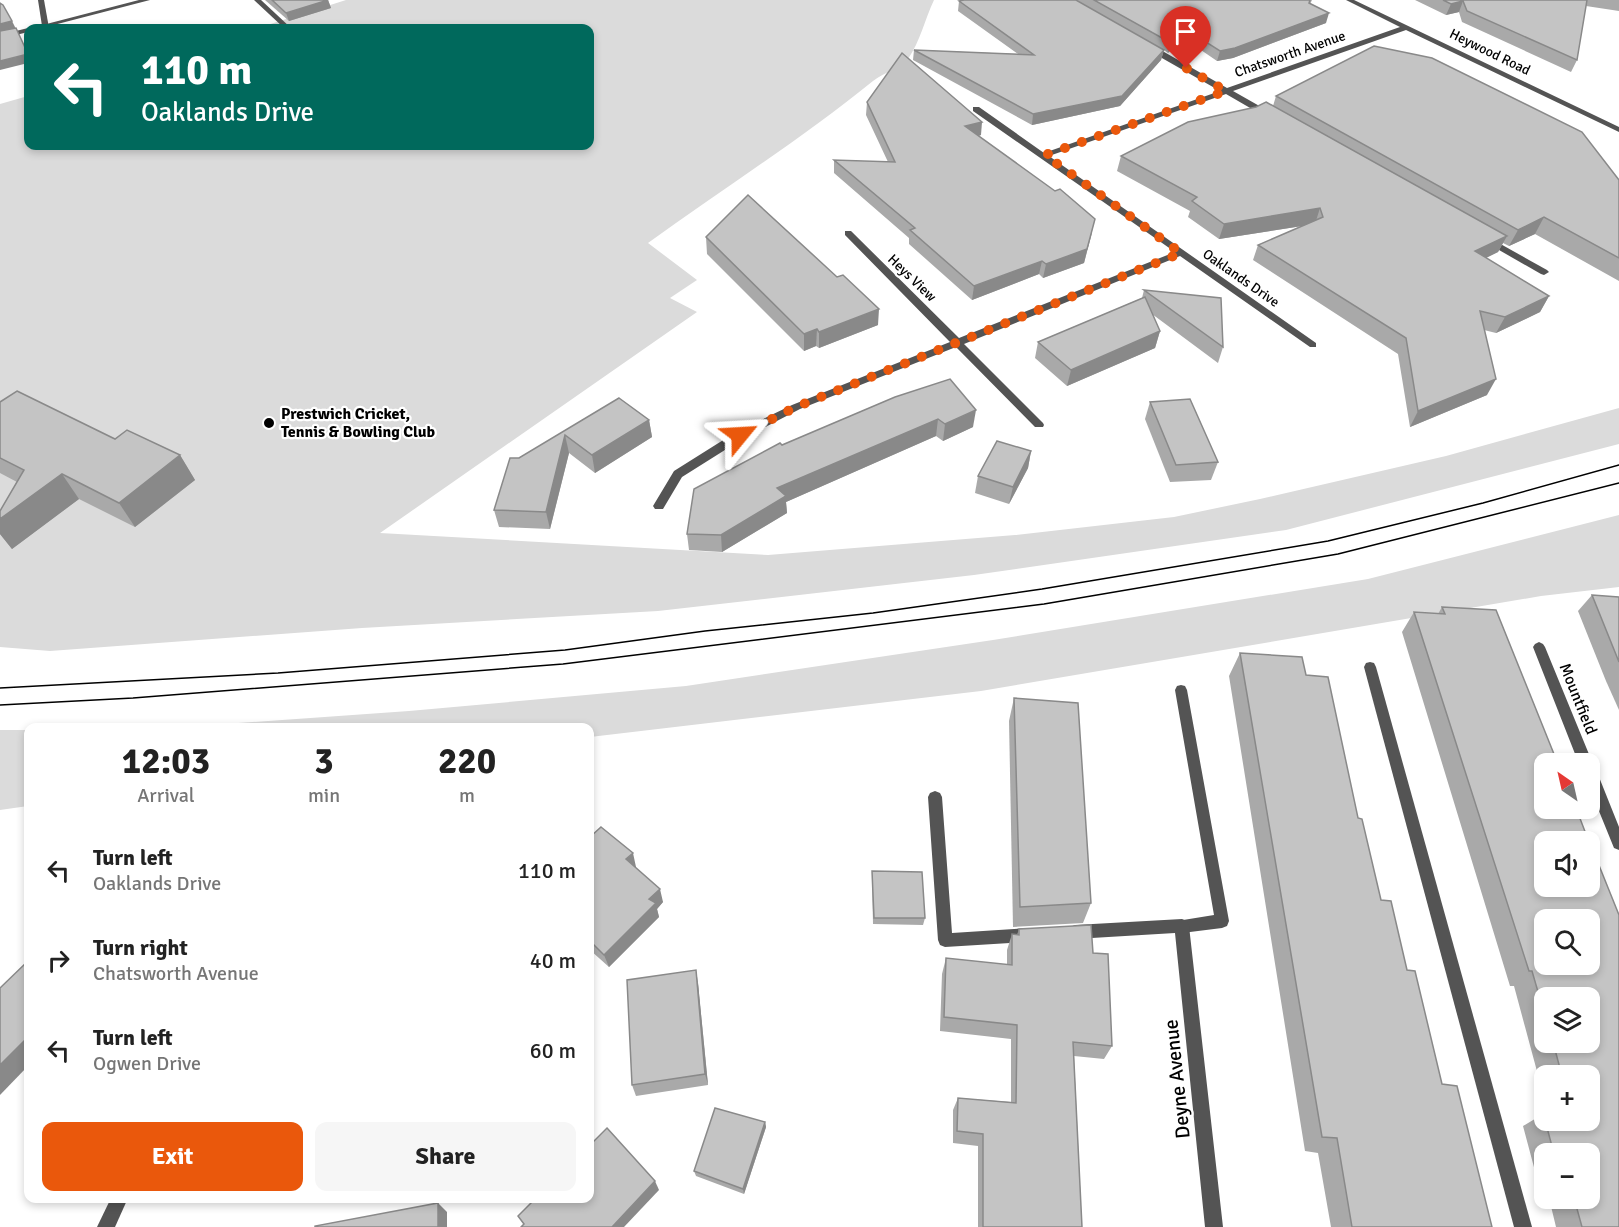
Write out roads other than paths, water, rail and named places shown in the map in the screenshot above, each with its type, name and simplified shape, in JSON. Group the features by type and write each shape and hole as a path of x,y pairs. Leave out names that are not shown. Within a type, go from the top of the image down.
{"street":[{"path":"46,24 41,2 50,0"},
{"path":"54,24 147,0"},
{"path":"257,0 284,24"},
{"name":"Heywood Road","path":"1348,0 1619,130"},
{"name":"Chatsworth Avenue","path":"1045,155 1407,27"},
{"path":"0,37 24,31"},
{"path":"1145,45 1277,120"},
{"name":"Oaklands Drive","path":"976,109 1045,155 1313,345"},
{"name":"Heys View","path":"848,233 1039,425"},
{"path":"1483,237 1544,272"},
{"path":"659,506 678,474 740,435 796,407 1181,253"},
{"name":"Mountfield","path":"1539,648 1582,753"},
{"path":"1370,667 1523,1227"},
{"path":"1064,933 1182,926 1222,921 1181,690"},
{"path":"935,797 945,940 1040,934"},
{"path":"1600,797 1619,844"},
{"name":"Deyne Avenue","path":"1182,926 1214,1227"},
{"path":"106,1227 118,1203"}],"tram line":[{"path":"0,688 278,673 565,650 705,631 873,613 1042,589 1328,541 1483,503 1619,465"},
{"path":"0,705 133,698 563,664 1044,604 1338,554 1619,483"}],"place":[{"name":"Prestwich Cricket, Tennis & Bowling Club","path":"269,423"}]}
